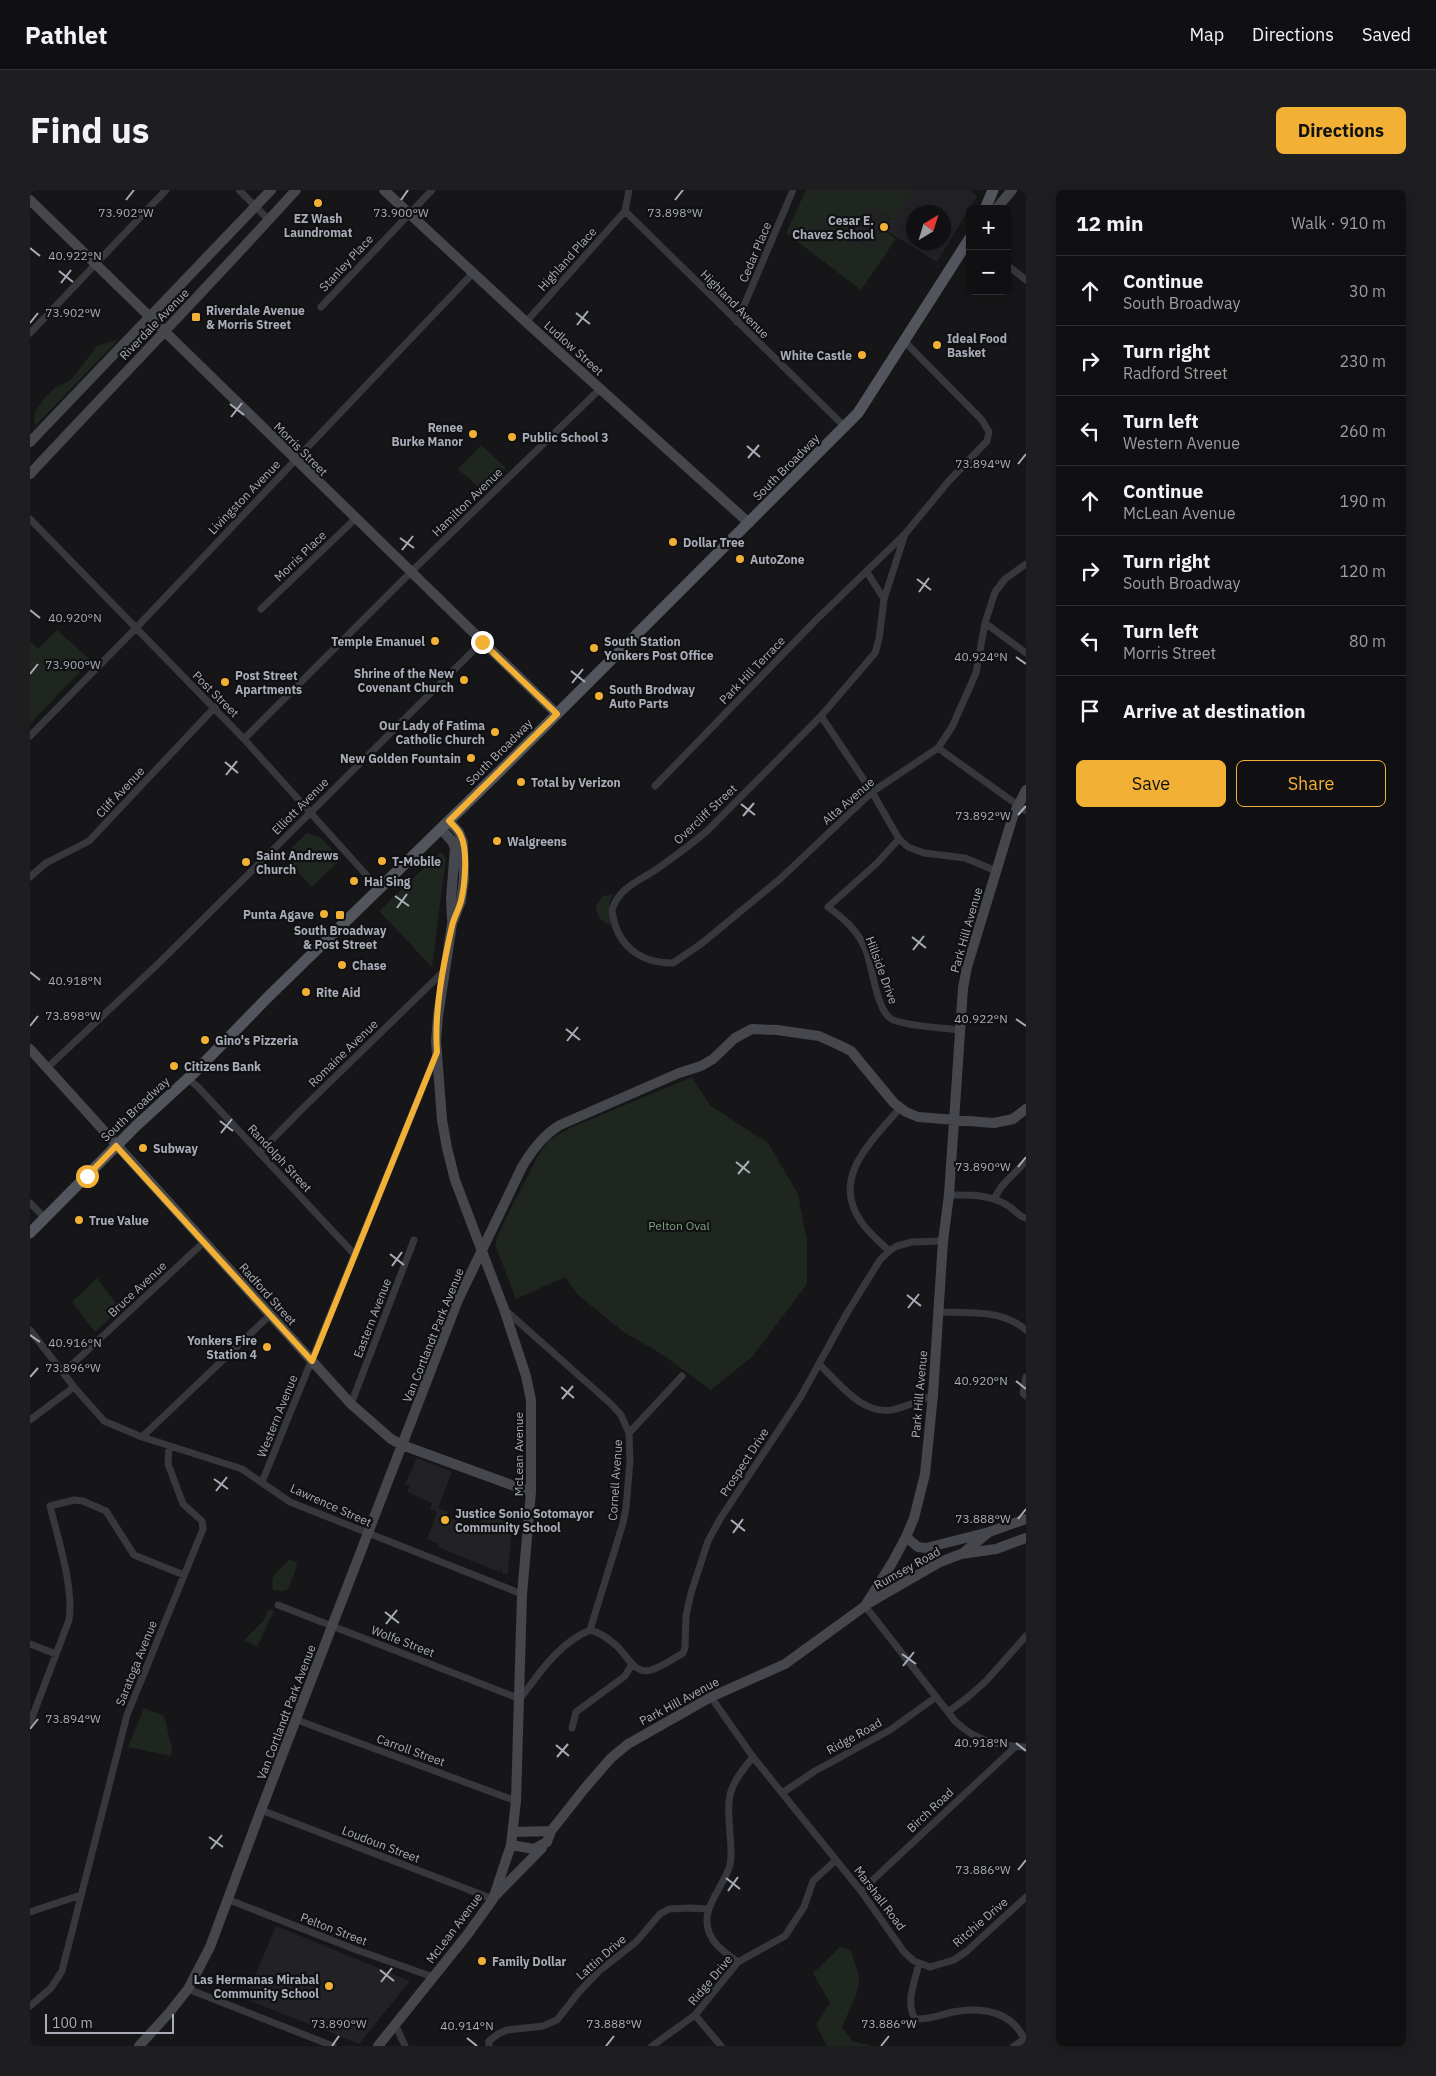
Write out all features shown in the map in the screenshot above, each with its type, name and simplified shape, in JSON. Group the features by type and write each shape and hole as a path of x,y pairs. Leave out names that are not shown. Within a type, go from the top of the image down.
{"main road":[{"path":"987,205 994,190"},
{"name":"South Broadway","path":"30,1233 116,1146 188,1079 445,825 858,414 966,244"}],"street":[{"path":"30,333 166,190"},
{"path":"239,190 269,220"},
{"name":"Riverdale Avenue","path":"30,442 271,190"},
{"name":"Riverdale Avenue","path":"30,474 164,330 225,269 296,190"},
{"name":"Ludlow Street","path":"384,190 526,322 749,523"},
{"name":"Stanley Place","path":"321,307 432,190"},
{"path":"625,211 628,190"},
{"name":"Cedar Place","path":"737,322 793,190"},
{"path":"999,205 1012,190"},
{"name":"Morris Street","path":"30,200 557,714"},
{"name":"Highland Place","path":"526,322 625,211"},
{"name":"Highland Avenue","path":"625,211 845,427"},
{"path":"1011,268 1026,280"},
{"name":"Livingston Avenue","path":"30,735 136,628 473,272"},
{"name":"Park Hill Terrace","path":"655,786 816,620 905,534 948,482 988,440 989,432 982,420 904,341"},
{"name":"Hamilton Avenue","path":"244,739 411,572 601,388"},
{"name":"Post Street","path":"30,519 244,739 379,889"},
{"name":"Morris Place","path":"261,609 355,519"},
{"name":"Overcliff Street","path":"615,926 612,910 621,893 635,881 654,871 690,846 821,716 874,653 879,639 884,599 905,534"},
{"name":"Alta Avenue","path":"615,926 618,935 627,947 649,960 673,963 701,944 781,878 872,792 938,748 952,727 976,673 985,623 994,592 1006,579 1026,564"},
{"path":"867,572 884,599"},
{"path":"985,623 1026,653"},
{"name":"Elliott Avenue","path":"47,1068 163,959 482,642"},
{"name":"Cliff Avenue","path":"30,877 46,863 89,841 214,708"},
{"path":"821,716 872,792 898,839 908,847 924,853 965,858 996,871"},
{"path":"938,748 1026,811"},
{"name":"Park Hill Avenue","path":"548,1842 551,1831 585,1788 611,1758 628,1744 711,1697 785,1664 865,1606 906,1537 914,1518 925,1474 933,1395 943,1241 949,1195 963,988 967,967 1017,804 1026,790"},
{"name":"McLean Avenue","path":"378,2046 387,2042 395,2024 493,1899 511,1845 514,1832 516,1801 522,1594 532,1492 531,1400 526,1376 504,1309 455,1180 442,1120 437,1052 438,1016 452,924 451,898 454,848 445,825"},
{"name":"Hillside Drive","path":"898,839 876,863 828,907 853,928 864,947 882,1008 890,1018 904,1023 961,1030"},
{"name":"Romaine Avenue","path":"259,1153 444,971"},
{"name":"Van Cortlandt Park Avenue","path":"139,2046 170,2013 188,1989 210,1947 458,1300 522,1166 532,1151 550,1131 679,1073 701,1066 713,1059 735,1038 752,1030 777,1030 819,1036 851,1051 900,1108 918,1117 1005,1122 1013,1119 1026,1109"},
{"name":"Radford Street","path":"30,1049 351,1404 391,1439 402,1445 532,1492"},
{"name":"Western Avenue","path":"262,1482 437,1052"},
{"name":"Randolph Street","path":"188,1079 197,1086 355,1255"},
{"path":"900,1108 855,1165 849,1184 854,1210 862,1224 889,1251 897,1246 912,1242 943,1241"},
{"path":"994,1199 1001,1187 1026,1161"},
{"path":"949,1195 973,1195 994,1199 1010,1207 1022,1218 1026,1218"},
{"path":"30,1203 45,1218"},
{"name":"Eastern Avenue","path":"351,1404 414,1240"},
{"name":"Bruce Avenue","path":"63,1373 204,1242"},
{"name":"Prospect Drive","path":"632,1664 638,1669 650,1670 683,1653 685,1648 686,1616 691,1593 708,1541 720,1519 800,1398 847,1313 880,1260 889,1251"},
{"name":"Cornell Avenue","path":"504,1309 572,1372 611,1404 623,1420 629,1433 630,1461 624,1523 590,1630"},
{"path":"938,1312 1005,1317 1018,1323 1026,1330"},
{"path":"142,1437 270,1315"},
{"name":"Lawrence Street","path":"30,1330 74,1387 104,1421 142,1437 242,1469 290,1502 522,1594"},
{"path":"819,1364 853,1397 876,1410 894,1410 933,1395"},
{"path":"629,1433 682,1376"},
{"path":"1026,1376 1023,1393 1026,1396"},
{"path":"30,1420 74,1387"},
{"name":"Saratoga Avenue","path":"30,2006 51,1988 59,1977 126,1715 203,1529 202,1521 183,1504 168,1464 169,1446"},
{"path":"30,1723 69,1620 70,1601 50,1506 74,1500 84,1501 106,1511 134,1555 184,1575"},
{"name":"Rumsey Road","path":"962,1554 989,1532 1026,1518"},
{"path":"906,1537 918,1547 926,1548 989,1532"},
{"name":"Rumsey Road","path":"865,1606 923,1571 962,1554 996,1549 1026,1538"},
{"name":"Wolfe Street","path":"278,1605 520,1699"},
{"path":"865,1606 964,1730 980,1740 1026,1748"},
{"path":"520,1699 548,1660 578,1636 590,1630 599,1633 618,1647 632,1664 625,1676 576,1712 572,1728"},
{"path":"948,1712 980,1686 1026,1636"},
{"path":"30,1644 56,1654"},
{"name":"Marshall Road","path":"711,1697 753,1757 861,1891 904,1952 920,1963"},
{"name":"Ridge Road","path":"782,1793 815,1771 890,1730 936,1697"},
{"name":"Carroll Street","path":"297,1720 516,1801"},
{"name":"Birch Road","path":"861,1891 1015,1747"},
{"path":"738,1962 716,1945 709,1932 707,1921 709,1909 724,1882 730,1864 731,1847 728,1802 736,1780 753,1757"},
{"name":"Loudoun Street","path":"261,1810 493,1899"},
{"path":"514,1832 551,1831"},
{"path":"493,1899 548,1842"},
{"path":"511,1845 534,1849 548,1842"},
{"name":"Ridge Drive","path":"652,2046 695,2015 738,1962 785,1936 804,1907 813,1881 836,1860"},
{"path":"30,1912 81,1895"},
{"name":"Ritchie Drive","path":"920,1963 930,1967 954,1960 967,1951 1026,1897"},
{"name":"Pelton Street","path":"227,1899 354,1949 433,1977"},
{"name":"Lattin Drive","path":"489,2046 489,2042 507,2030 543,2026 557,2020 579,1992 599,1971 636,1942 660,1914 669,1909 709,1909"},
{"path":"920,1963 909,2004 910,2011 915,2019 924,2020 956,2012 985,2011 996,2013 1009,2018 1026,2040 1014,2046"},
{"path":"188,1989 333,2046"},
{"path":"695,2015 721,2046"},
{"path":"395,2024 405,2046"}],"shaded area":[{"name":"Cesar E. Chavez School","path":"907,190 970,190 977,196 972,205 966,205 966,214 951,239 951,205 906,205 906,243 885,230 872,249 859,240 854,246 847,242 868,205 890,219 910,192"},
{"name":"Cesar E. Chavez School","path":"918,250 944,250 937,262"},
{"name":"Justice Sonio Sotomayor Community School","path":"417,1458 452,1472 438,1508 448,1512 446,1516 477,1529 483,1512 512,1524 508,1574 502,1573 501,1569 499,1572 438,1547 439,1544 427,1539 437,1512 430,1509 432,1503 407,1492 410,1486 405,1484"},
{"name":"Las Hermanas Mirabal Community School","path":"276,1926 410,1981 359,2044 245,1999"}],"green space":[{"path":"806,190 907,190 911,192 894,220 868,206 850,235 852,236 848,243 854,246 858,240 872,249 884,230 896,239 861,290 786,233"},
{"path":"119,339 35,426 34,414 45,397 55,388 71,380 97,346"},
{"path":"481,445 506,468 484,492 458,469"},
{"path":"57,630 91,660 30,724 30,641 38,649"},
{"path":"307,833 320,837 341,859 312,887 283,856"},
{"path":"441,852 446,858 432,967 379,911"},
{"path":"613,894 609,904 611,925 600,918 596,906 603,896"},
{"name":"Pelton Oval","path":"692,1077 710,1105 768,1143 798,1194 807,1241 807,1284 753,1356 711,1390 660,1353 625,1333 578,1295 565,1277 516,1299 496,1247 496,1240 507,1216 539,1154 549,1140 572,1127"},
{"path":"97,1278 120,1309 95,1332 72,1302"},
{"path":"289,1559 296,1562 297,1566 288,1589 284,1591 273,1590 274,1575"},
{"path":"269,1609 274,1611 257,1647 244,1640 263,1621"},
{"path":"144,1708 164,1716 172,1748 171,1756 128,1747"},
{"path":"840,1947 851,1950 859,1977 856,1996 842,2028 853,2041 872,2046 827,2046 816,2025 830,2003 813,1973"}],"place":[{"name":"EZ Wash Laundromat","path":"318,203"},
{"name":"Cesar E. Chavez School","path":"884,227"},
{"name":"Riverdale Avenue & Morris Street","path":"196,317"},
{"name":"Ideal Food Basket","path":"937,345"},
{"name":"White Castle","path":"862,355"},
{"name":"Renee Burke Manor","path":"473,434"},
{"name":"Public School 3","path":"512,437"},
{"name":"Dollar Tree","path":"673,542"},
{"name":"AutoZone","path":"740,559"},
{"name":"Temple Emanuel","path":"435,641"},
{"name":"South Station Yonkers Post Office","path":"594,648"},
{"name":"Shrine of the New Covenant Church","path":"464,680"},
{"name":"Post Street Apartments","path":"225,682"},
{"name":"South Brodway Auto Parts","path":"599,696"},
{"name":"Our Lady of Fatima Catholic Church","path":"495,732"},
{"name":"New Golden Fountain","path":"471,758"},
{"name":"Total by Verizon","path":"521,782"},
{"name":"Walgreens","path":"497,841"},
{"name":"T-Mobile","path":"382,861"},
{"name":"Saint Andrews Church","path":"246,862"},
{"name":"Hai Sing","path":"354,881"},
{"name":"Punta Agave","path":"324,914"},
{"name":"South Broadway & Post Street","path":"340,915"},
{"name":"Chase","path":"342,965"},
{"name":"Rite Aid","path":"306,992"},
{"name":"Gino's Pizzeria","path":"205,1040"},
{"name":"Citizens Bank","path":"174,1066"},
{"name":"Subway","path":"143,1148"},
{"name":"True Value","path":"79,1220"},
{"name":"Yonkers Fire Station 4","path":"267,1347"},
{"name":"Justice Sonio Sotomayor Community School","path":"445,1520"},
{"name":"Family Dollar","path":"482,1961"},
{"name":"Las Hermanas Mirabal Community School","path":"329,1986"}],"route":[{"path":"87,1176 116,1146 312,1361 437,1052 438,1016 444,971 452,924 461,901 464,879 464,842 460,832 449,821 557,714 482,642"}]}
